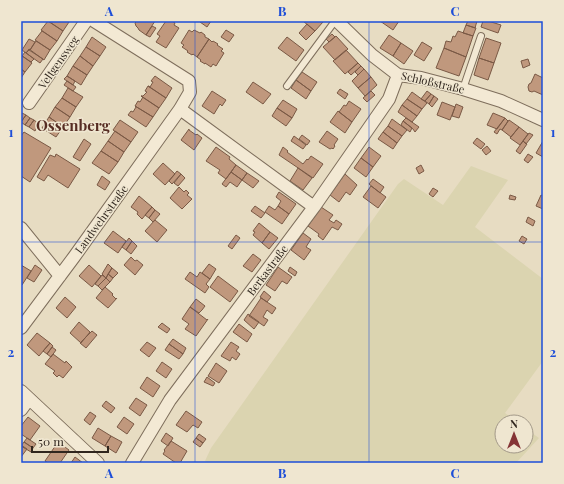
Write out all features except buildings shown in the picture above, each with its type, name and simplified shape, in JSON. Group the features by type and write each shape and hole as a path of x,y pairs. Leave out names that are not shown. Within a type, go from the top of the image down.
{"street":[{"name":"Veltgensweg","path":"29,103 86,21"},
{"name":"Landwehrstraße","path":"21,328 180,109 190,92 189,81 94,21"},
{"name":"Schloßstraße","path":"336,21 372,55 398,75 421,78 502,101 543,120"},
{"name":"Berkastraße","path":"132,463 170,400 314,207 389,99 398,75"},
{"path":"180,109 314,207"},
{"path":"21,228 60,276"},
{"path":"21,410 25,395 98,463"}],"lane":[{"path":"287,86 336,21"},
{"path":"462,89 481,36"}],"shaded area":[{"path":"471,166 508,180 475,227 543,279 543,361 505,413 506,414 494,414 494,454 524,454 516,463 209,463 205,461 211,448 398,184 404,179 443,205"},
{"path":"534,435 539,438 534,443"}],"district":[{"name":"Ossenberg","path":"73,125"}]}
